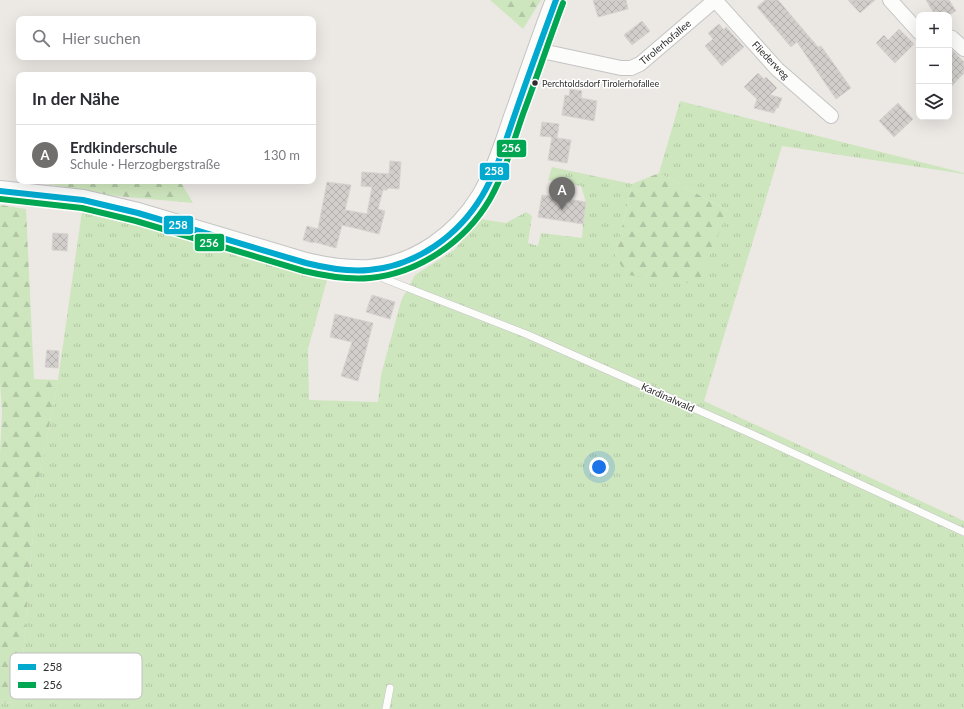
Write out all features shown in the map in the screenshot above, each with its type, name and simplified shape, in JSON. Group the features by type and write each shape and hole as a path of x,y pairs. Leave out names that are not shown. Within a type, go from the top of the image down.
{"main road":[{"path":"0,191 83,200 138,213 306,263 340,270 369,270 386,268 427,251 445,240 461,225 482,196 497,166 556,0"}],"street":[{"name":"Tirolerhofallee","path":"537,50 621,68 631,68 640,64 715,0"},
{"name":"Fliederweg","path":"715,0 777,69 831,116"},
{"path":"890,0 916,29"},
{"path":"952,38 964,49"}],"lane":[{"name":"Kardinalwald","path":"369,270 385,279 526,334 964,532"},
{"path":"386,709 390,688"}],"green space":[{"path":"490,0 541,0 523,29"},
{"path":"680,101 964,173 782,146 704,401 964,521 964,709 0,709 0,702 19,703 19,699 142,699 142,653 23,653 37,489 58,380 82,211 191,238 327,280 308,349 309,400 378,402 381,375 401,301 415,275 454,250 481,219 506,223 526,212 532,216 528,243 538,246 541,233 582,238 586,202 581,186 548,180 552,167 632,184 615,257 728,211 659,173"},
{"path":"659,173 728,211 698,284 628,275 615,257 632,184"},
{"path":"49,184 182,184 193,203 106,195"},
{"path":"0,205 26,209 34,379 58,380 37,489 23,653 10,653 10,699 19,699 19,703 0,702 0,455 2,412 0,382"}],"building":[{"path":"593,0 626,0 628,9 598,17"},
{"path":"765,0 778,0 818,47 821,46 851,88 836,99 797,42 791,47 757,7"},
{"path":"848,0 875,0 860,13"},
{"path":"926,0 949,0 956,11 952,13 952,12 933,12"},
{"path":"642,21 650,31 632,45 624,35"},
{"path":"719,24 724,30 726,27 744,47 722,66 705,46 713,39 708,33"},
{"path":"899,29 914,44 895,63 876,43 884,35 888,40"},
{"path":"952,50 964,62 964,73 952,86"},
{"path":"758,73 764,79 766,77 777,88 770,95 782,98 774,113 754,108 757,99 744,87"},
{"path":"570,89 582,91 581,98 597,101 594,121 562,115 565,95 569,96"},
{"path":"898,103 913,119 894,137 879,121"},
{"path":"542,122 559,124 557,138 571,140 567,163 548,160 552,137 540,136"},
{"path":"390,161 401,162 399,189 388,188 387,190 383,190 378,209 385,211 379,234 342,225 336,248 303,240 307,226 318,229 327,182 351,185 345,210 367,214 372,187 361,186 362,172 389,174"},
{"path":"542,195 586,202 583,224 538,217"},
{"path":"53,233 68,234 67,251 52,250"},
{"path":"372,295 395,302 390,319 366,312"},
{"path":"335,314 373,323 358,381 341,376 352,342 330,337"},
{"path":"47,350 59,351 58,368 45,367"}],"transit line":[{"name":"258","path":"0,191 83,200 138,213 306,263 329,268 369,270 403,262 419,255 448,236 461,224 482,196 492,177 500,156 556,0"},
{"name":"256","path":"0,199 82,208 136,221 304,271 328,276 370,278 406,270 439,253 454,242 480,215 490,199 508,157 563,3"}],"place":[{"name":"Perchtoldsdorf Tirolerhofallee","path":"535,83"},
{"name":"Erdkinderschule","path":"562,210"}]}
